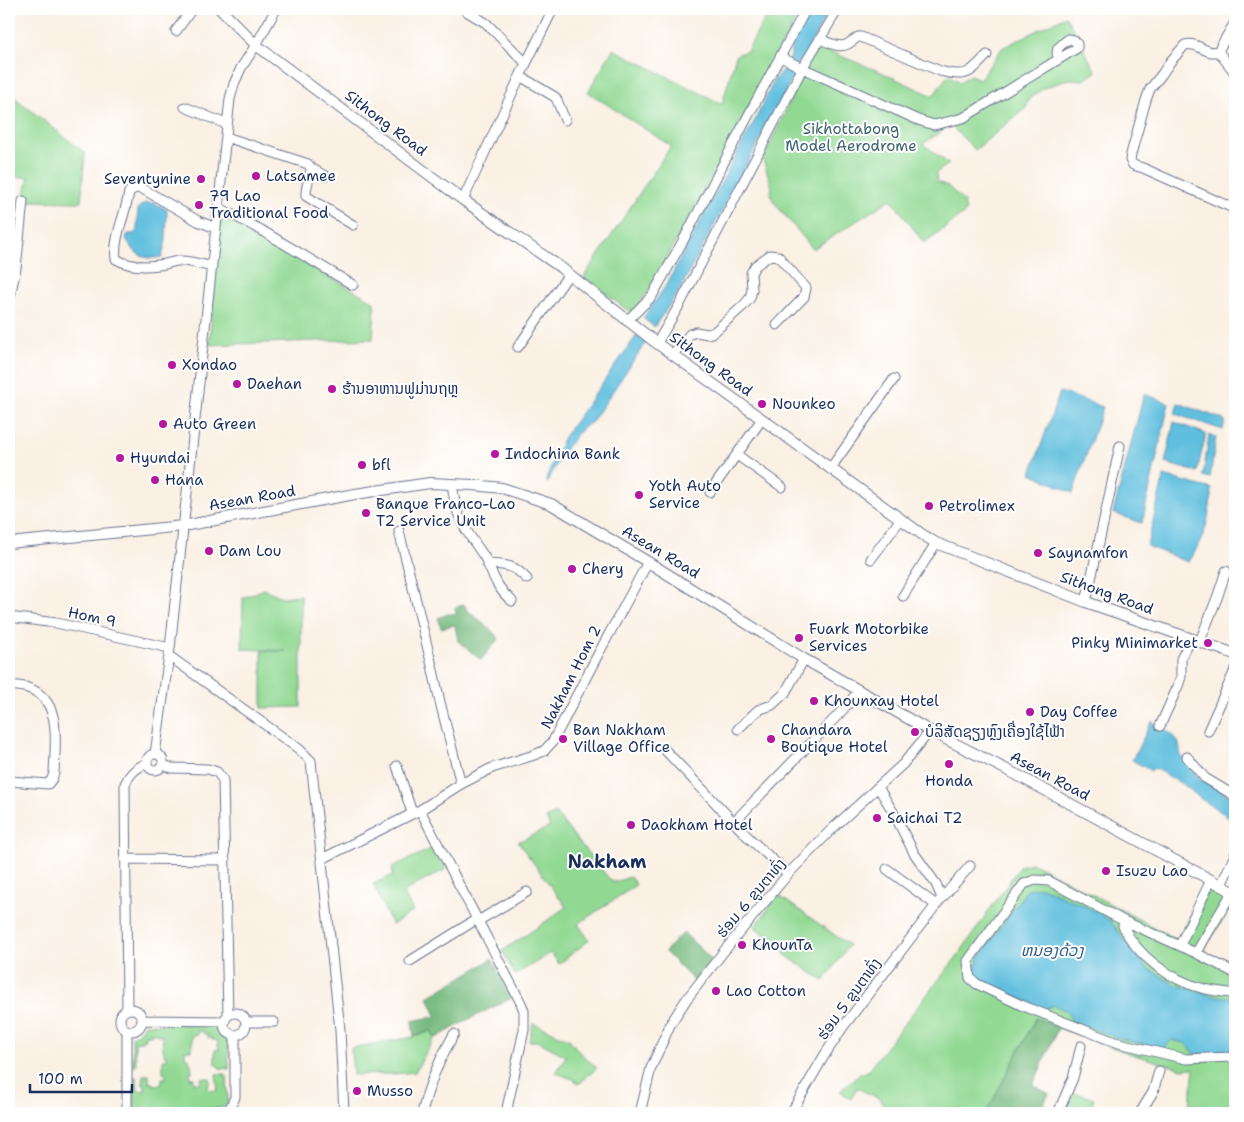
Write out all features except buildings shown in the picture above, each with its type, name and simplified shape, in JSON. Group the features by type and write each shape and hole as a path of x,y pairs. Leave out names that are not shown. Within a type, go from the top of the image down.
{"main road":[{"name":"Sithong Road","path":"220,9 256,45 463,200 569,274 627,321 923,535 936,542 1086,602 1235,654"},
{"name":"Asean Road","path":"9,543 183,526 355,494 430,483 502,488 551,504 804,658 930,731 1020,776 1234,892"}],"street":[{"path":"176,32 192,9"},
{"path":"155,754 169,652 230,99 240,68 256,45 276,9"},
{"path":"463,200 553,9"},
{"path":"627,321 652,296 747,118 783,58 806,9"},
{"path":"656,342 680,304 800,67 838,9"},
{"path":"466,11 486,23 526,63"},
{"path":"1218,51 1235,22"},
{"path":"820,39 842,46 861,37 940,71 959,75 973,70 987,55"},
{"path":"1218,51 1212,52 1192,44 1187,44 1170,62 1150,89 1130,160 1133,165 1235,210"},
{"path":"1218,51 1235,73"},
{"path":"783,58 918,120 934,125 963,118 1059,59"},
{"path":"520,76 555,97 565,120"},
{"path":"185,108 226,124"},
{"path":"226,137 308,164 311,168 325,176"},
{"path":"311,168 306,196 353,225"},
{"path":"212,267 178,261 140,266 125,265 116,259 115,251 129,192 135,188 143,189 198,221 216,228"},
{"path":"9,301 16,268 23,201"},
{"path":"218,207 353,284"},
{"path":"673,354 690,334 714,332 743,306 750,298 752,290 751,273 755,266 770,255 778,256 806,288 804,297 776,325"},
{"path":"518,347 569,274"},
{"path":"830,469 894,379"},
{"path":"710,492 762,419"},
{"path":"1086,602 1120,446"},
{"path":"737,455 782,487"},
{"path":"452,484 459,517 487,564 498,587 512,601"},
{"path":"872,559 900,520"},
{"path":"400,531 461,784"},
{"path":"903,596 936,542"},
{"name":"Nakham Hom 2","path":"322,859 416,811 492,768 531,756 549,747 648,562"},
{"path":"487,564 514,567 526,578"},
{"path":"1160,726 1178,686 1181,659 1196,640 1226,571"},
{"name":"Hom 9","path":"9,617 56,623 169,652"},
{"path":"169,652 299,749 311,762 340,1030 344,1113"},
{"path":"738,729 758,710 772,705 785,693 804,658"},
{"path":"1208,731 1235,670"},
{"path":"9,685 28,688 44,698 52,711 56,731 54,774 48,784 9,781"},
{"path":"734,822 840,714 859,690"},
{"name":"ຮ່ອມ 6 ຂູນຕາທົ່ງ","path":"640,1113 651,1068 671,1023 686,1000 788,874 832,829 903,764 930,731"},
{"path":"665,750 734,822 788,874"},
{"path":"155,754 162,757 164,762 160,769 155,770 147,764 150,756 155,754"},
{"path":"1187,757 1205,778 1235,796"},
{"path":"127,1010 125,784 128,777 136,769 147,764"},
{"path":"142,1020 226,1019 231,1014 238,1014 244,1017 246,1022 244,1030 239,1034 235,1035 226,1030 225,1026 226,1019 225,860 223,780 217,772 208,769 172,768 163,765"},
{"path":"397,766 416,811 478,920 524,1012 524,1030 506,1113"},
{"path":"878,787 914,853 936,884 939,902"},
{"path":"1180,945 1216,883 1235,855"},
{"path":"126,859 225,860"},
{"name":"ຮ່ອມ 5 ຂູນຕາທົ່ງ","path":"792,1113 824,1056 843,1027 939,902 970,866"},
{"path":"887,869 939,902"},
{"path":"1235,973 1180,945 1124,921 1049,881 1035,880 1024,884 968,961 970,978 977,984 1021,1005 1115,1042 1186,1059 1231,1057 1235,1054"},
{"path":"410,961 527,892"},
{"path":"1196,953 1234,892"},
{"path":"1124,921 1123,926 1128,936 1142,953 1159,968 1182,982 1201,988 1235,994"},
{"path":"130,1009 137,1011 142,1016 142,1020 137,1030 129,1031 120,1022 121,1015 130,1009"},
{"path":"246,1022 274,1022"},
{"path":"127,1113 127,1035 129,1031"},
{"path":"422,1113 441,1056 454,1034"},
{"path":"228,1113 235,1097 235,1035"},
{"path":"1058,1113 1073,1078 1081,1046"},
{"path":"1140,1113 1149,1100 1159,1071"},
{"path":"9,1112 19,1113"}],"green space":[{"path":"769,9 801,9 726,151 648,292 631,313 584,277 671,146 588,92 613,49 722,104 736,55 747,51"},
{"name":"Sikhottabong Model Aerodrome","path":"1066,16 1096,72 1084,80 1069,79 1044,88 1029,99 1026,108 975,150 950,125 923,144 949,164 936,173 937,182 948,186 964,202 966,212 924,243 891,199 813,249 770,195 772,187 763,160 815,46 881,72 933,96 948,75 960,82 970,75 980,79 1002,48"},
{"path":"9,93 85,153 81,202 23,201 29,177 9,177"},
{"path":"221,218 225,218 373,301 375,307 373,339 209,345"},
{"path":"264,589 282,597 301,595 301,707 262,708 262,651 285,651 242,649 243,598"},
{"path":"464,604 467,610 499,638 481,660 458,641 455,625 441,628 438,618 448,614 456,614 455,608"},
{"path":"555,813 611,881 615,882 630,877 636,885 578,924 589,940 559,964 551,953 515,975 502,951 566,907 518,842 550,827 546,818"},
{"path":"435,847 446,869 403,892 413,911 392,925 373,884 393,875 392,867"},
{"path":"1033,863 1178,940 1206,886 1235,900 1203,952 1235,969 1235,1113 1189,1113 1194,1068 1182,1069 1131,1054 1058,1028 1033,1085 1049,1094 1038,1113 886,1113 880,1099 857,1088 851,1099 840,1091 860,1074 868,1071 959,954 1020,866"},
{"path":"778,895 849,945 824,981 785,955 785,950 755,927"},
{"path":"684,933 712,960 695,982 665,952"},
{"path":"492,959 512,998 436,1038 431,1031 414,1037 412,1021 436,1016 428,997"},
{"path":"1036,1018 1058,1028 1033,1085 1049,1094 1038,1113 986,1113"},
{"path":"533,1023 570,1040 579,1052 597,1068 579,1084 573,1079 556,1073 566,1056 537,1041 529,1041"},
{"path":"145,1024 217,1025 228,1037 229,1069 220,1068 215,1064 215,1050 219,1050 217,1040 208,1038 208,1034 204,1034 203,1031 198,1031 198,1035 192,1036 192,1050 185,1050 185,1058 189,1058 192,1072 190,1072 190,1078 194,1078 194,1083 201,1083 201,1078 210,1078 210,1083 208,1084 209,1091 218,1090 216,1074 225,1074 227,1077 228,1102 223,1108 135,1111 133,1078 137,1077 138,1090 145,1091 143,1075 149,1075 149,1083 154,1085 162,1084 162,1078 166,1078 166,1073 163,1073 163,1059 167,1059 167,1055 164,1055 162,1035 157,1035 157,1033 145,1035 145,1039 135,1042 136,1065 133,1067 132,1036 138,1033"},
{"path":"431,1031 435,1037 415,1072 353,1075 351,1048 414,1037"},
{"path":"1074,1093 1094,1098 1090,1113 1067,1113"}],"water":[{"path":"811,9 829,9 804,57 799,61 792,80 678,293 654,327 643,318 665,287 775,79 787,64 791,56 791,46"},
{"path":"145,203 155,203 167,210 166,240 162,257 149,258 140,255 132,248 126,238 128,234 134,234 137,230 138,208"},
{"path":"637,335 646,342 592,422 582,428 563,452 547,483 546,478 564,437"},
{"path":"1060,392 1103,407 1073,493 1031,473"},
{"path":"1144,394 1169,403 1142,523 1113,513"},
{"path":"1178,403 1225,420 1223,430 1175,414"},
{"path":"1174,422 1206,434 1197,472 1165,463"},
{"path":"1209,435 1216,437 1210,478 1203,476"},
{"path":"1164,476 1212,489 1206,527 1199,544 1188,562 1147,546"},
{"path":"1152,721 1172,734 1180,747 1180,755 1201,781 1235,799 1235,817 1229,817 1201,799 1184,785 1154,768 1151,771 1132,760"},
{"name":"ຫນອງດ້ວງ","path":"1042,887 1098,912 1110,921 1146,967 1174,984 1209,995 1235,998 1235,1050 1195,1054 1185,1043 1172,1040 1163,1049 1118,1038 1072,1021 1067,1011 1053,1005 1045,1009 982,981 974,972 980,956 1028,889"}],"place":[{"name":"Latsamee","path":"256,176"},
{"name":"Seventynine","path":"201,179"},
{"name":"79 Lao Traditional Food","path":"199,205"},
{"name":"Xondao","path":"172,365"},
{"name":"Daehan","path":"237,384"},
{"name":"ຮ້ານອາຫານຟູມ່ານຖຫຼ","path":"332,389"},
{"name":"Nounkeo","path":"762,404"},
{"name":"Auto Green","path":"163,424"},
{"name":"Indochina Bank","path":"495,454"},
{"name":"Hyundai","path":"120,458"},
{"name":"bfl","path":"362,465"},
{"name":"Hana","path":"155,480"},
{"name":"Yoth Auto Service","path":"639,495"},
{"name":"Petrolimex","path":"929,506"},
{"name":"Banque Franco-Lao T2 Service Unit","path":"366,513"},
{"name":"Dam Lou","path":"209,551"},
{"name":"Saynamfon","path":"1038,553"},
{"name":"Chery","path":"572,569"},
{"name":"Fuark Motorbike Services","path":"799,638"},
{"name":"Pinky Minimarket","path":"1208,643"},
{"name":"Khounxay Hotel","path":"814,701"},
{"name":"Day Coffee","path":"1030,712"},
{"name":"ບໍລິສັດຊຽງຫຼົງເຄື່ອງໃຊ້ໄຟ້າ","path":"915,732"},
{"name":"Ban Nakham Village Office","path":"563,739"},
{"name":"Chandara Boutique Hotel","path":"771,739"},
{"name":"Honda","path":"949,764"},
{"name":"Saichai T2","path":"877,818"},
{"name":"Daokham Hotel","path":"631,825"},
{"name":"Isuzu Lao","path":"1106,871"},
{"name":"KhounTa","path":"742,945"},
{"name":"Lao Cotton","path":"716,991"},
{"name":"Musso","path":"357,1091"}],"district":[{"name":"Nakham","path":"607,862"}]}
